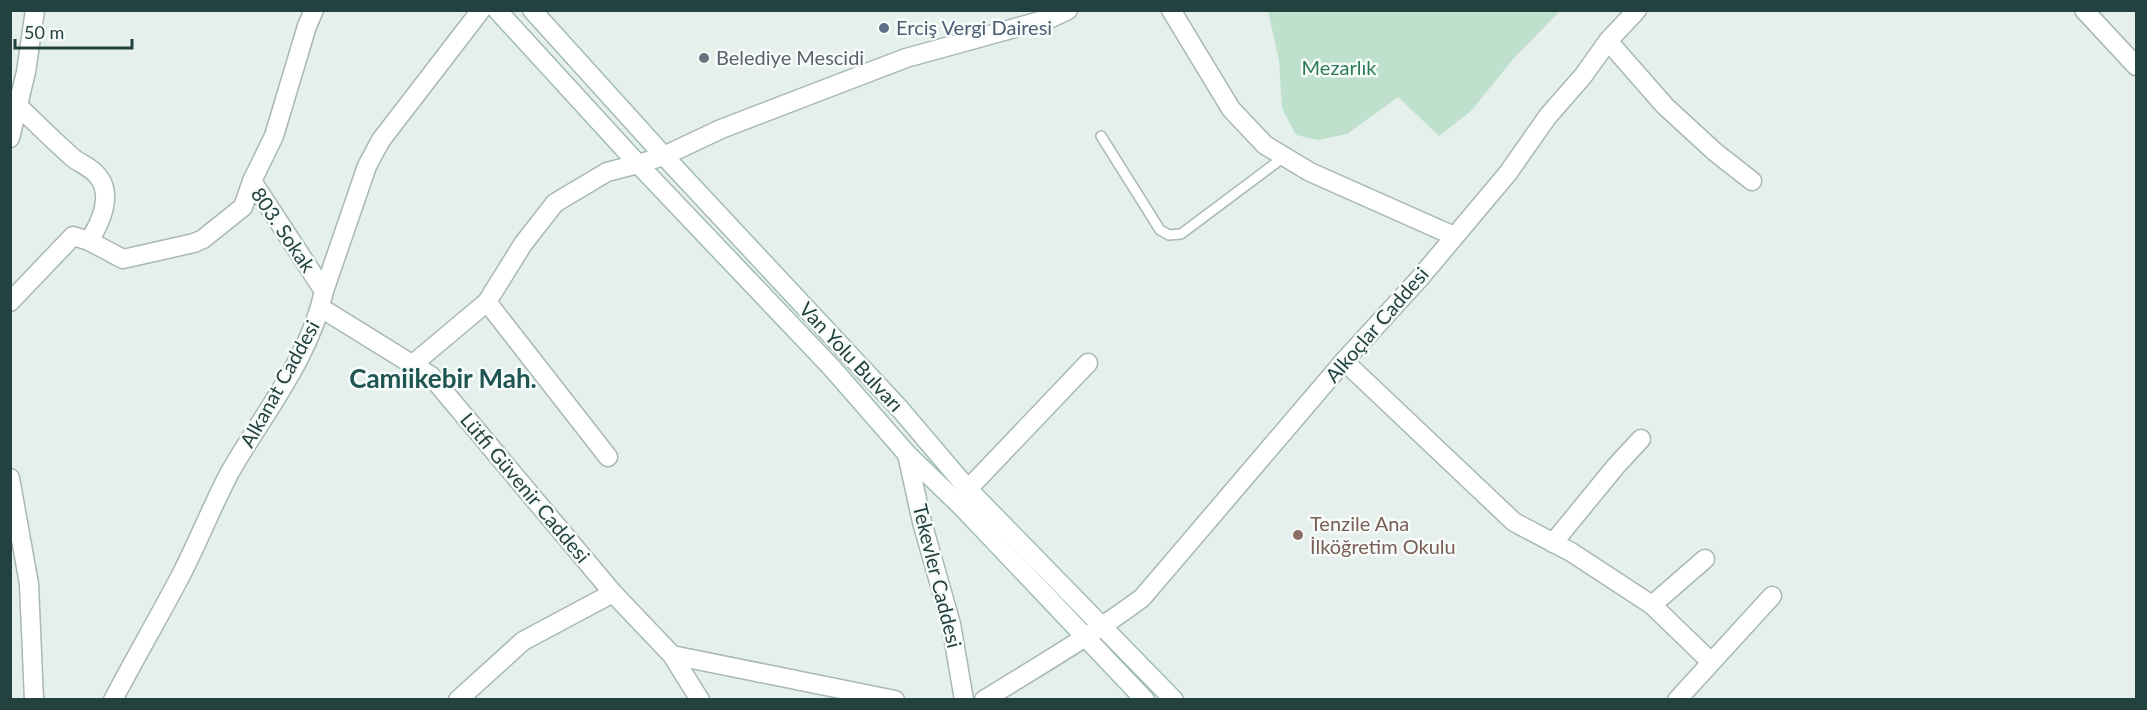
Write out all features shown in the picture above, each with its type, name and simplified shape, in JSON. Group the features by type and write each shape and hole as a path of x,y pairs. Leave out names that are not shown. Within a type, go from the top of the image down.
{"street":[{"path":"10,138 26,72 36,10"},
{"path":"252,181 274,136 307,26 314,10"},
{"name":"Alkanat Caddesi","path":"112,699 181,574 230,473 302,351 323,300 367,166 381,140 481,10"},
{"path":"497,10 638,164 832,368 907,454 1145,699"},
{"name":"Van Yolu Bulvarı","path":"532,10 664,156 900,409 968,489 1174,699"},
{"path":"412,364 487,302 523,244 555,203 607,172 664,156 721,129 906,58 1051,18 1068,10"},
{"path":"1171,10 1231,109 1265,145 1310,172 1454,236"},
{"name":"Alkoçlar Caddesi","path":"984,699 1085,636 1104,627 1142,598 1344,361 1419,279 1508,173 1536,132 1583,76 1608,41 1637,10"},
{"path":"2084,10 2136,66"},
{"path":"1608,41 1665,106 1752,182"},
{"path":"10,302 73,236 88,241 102,216 104,188 100,178 93,170 74,159 17,105"},
{"name":"803. Sokak","path":"88,241 123,259 194,243 203,239 243,207 252,181"},
{"name":"803. Sokak","path":"252,181 323,300"},
{"name":"Lütfi Güvenir Caddesi","path":"323,300 394,355 430,376 613,593 672,655 700,699"},
{"path":"487,302 608,457"},
{"path":"1344,361 1514,522 1553,543 1652,605 1711,662"},
{"path":"968,489 1088,363"},
{"path":"1553,543 1641,439"},
{"name":"Tekevler Caddesi","path":"907,454 922,522 951,624 964,699"},
{"path":"10,478 28,584 34,699"},
{"path":"1652,605 1705,558"},
{"path":"458,699 523,641 613,593"},
{"path":"1677,699 1772,596"},
{"path":"672,655 895,699"}],"lane":[{"path":"1101,136 1160,230 1170,235 1181,234 1284,157"}],"green space":[{"name":"Mezarlık","path":"1268,10 1560,11 1514,58 1471,111 1439,136 1398,97 1347,134 1318,140 1296,135 1282,108 1279,61"}],"place":[{"name":"Erciş Vergi Dairesi","path":"884,28"},
{"name":"Belediye Mescidi","path":"704,58"},
{"name":"Tenzile Ana İlköğretim Okulu","path":"1298,535"}],"district":[{"name":"Camiikebir Mah.","path":"443,379"}]}
